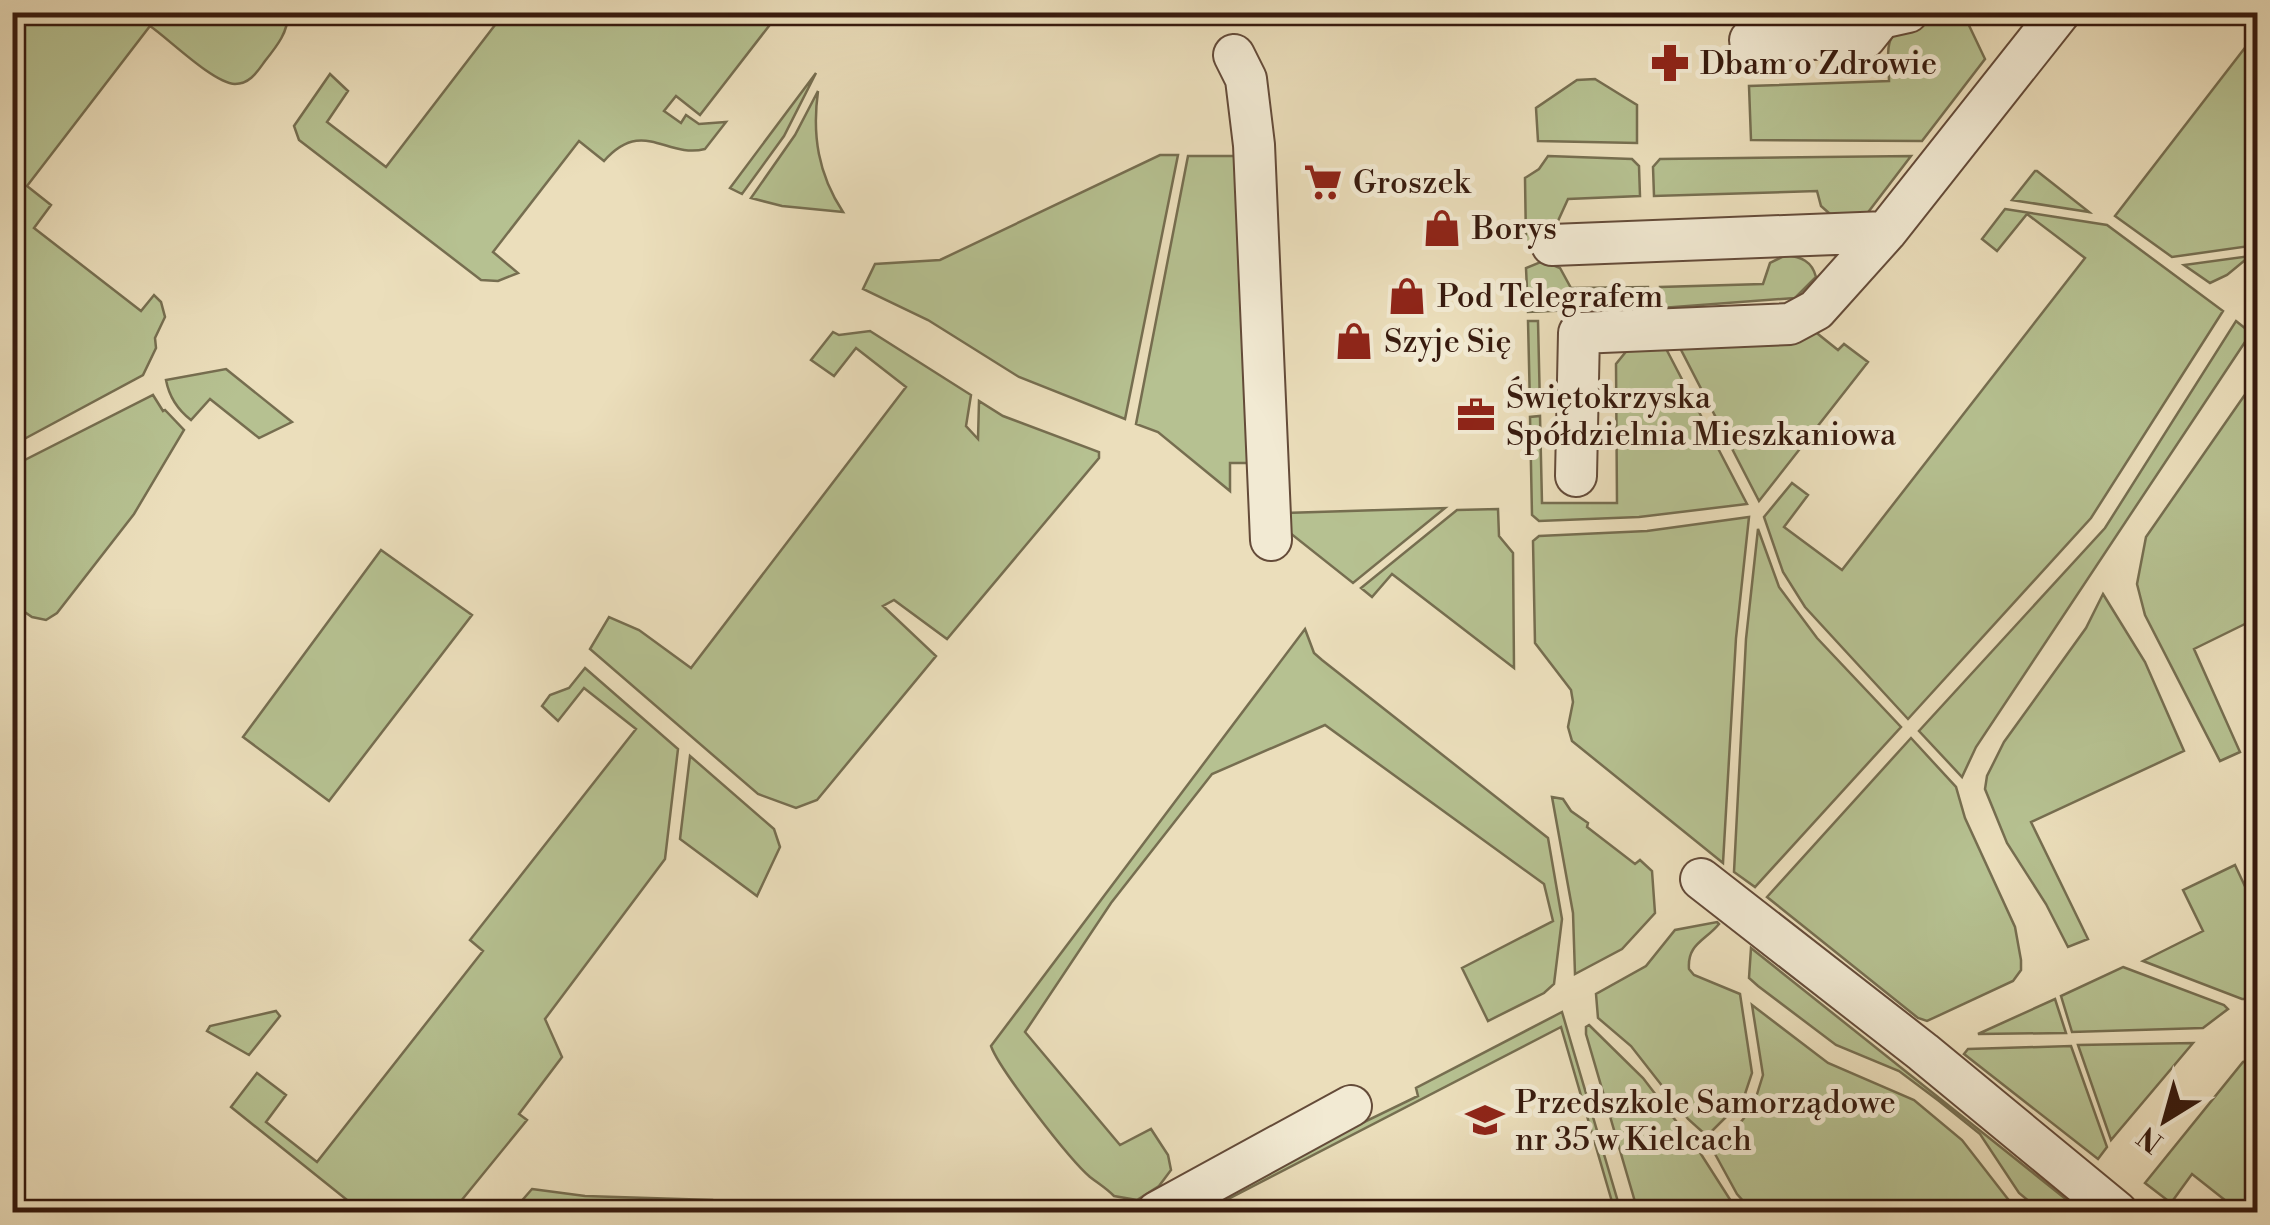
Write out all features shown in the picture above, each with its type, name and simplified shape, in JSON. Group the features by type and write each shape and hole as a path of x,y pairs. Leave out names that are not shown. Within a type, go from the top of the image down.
{"street":[{"path":"1750,40 1865,38 1882,18 1908,12"},
{"path":"1576,476 1579,333 1790,324 1816,310 1886,232 2060,12"},
{"path":"1234,55 1246,80 1254,146 1271,540"},
{"path":"1552,245 1886,232"},
{"path":"1701,878 1923,1052 2117,1212"},
{"path":"1156,1212 1351,1106"}],"green space":[{"path":"13,12 288,12 288,19 274,50 253,77 235,84 203,69 150,26 27,186 51,205 34,228 141,311 154,295 161,302 165,317 143,375 13,445"},
{"path":"505,12 779,13 700,115 676,96 664,111 681,123 686,115 699,124 726,122 705,149 691,151 654,142 631,142 604,161 579,141 493,252 518,273 498,281 481,280 299,140 294,126 330,74 348,91 327,122 386,167"},
{"path":"1965,17 1985,59 1922,141 1751,140 1749,86 1889,81 1888,50 1895,35 1924,23"},
{"path":"2244,49 2257,59 2257,245 2172,257 2115,216"},
{"path":"816,73 784,136 742,194 730,188"},
{"path":"1595,79 1637,105 1637,143 1538,141 1536,108 1577,80"},
{"path":"818,91 819,154 843,212 782,206 751,198 795,135"},
{"path":"1160,155 1178,155 1125,419 1019,377 928,320 863,289 875,264 940,260"},
{"path":"1188,156 1237,156 1260,463 1230,463 1230,491 1158,432 1136,424"},
{"path":"1548,156 1632,159 1639,166 1640,196 1568,199 1558,221 1541,226 1541,248 1526,243 1525,178 1539,169"},
{"path":"1911,156 1866,215 1830,214 1821,206 1817,191 1654,196 1653,167 1660,159"},
{"path":"2037,171 2089,212 2012,200"},
{"path":"2005,209 2107,225 2223,311 2091,518 1908,719 1805,607 1783,572 1764,517 1792,483 1808,495 1784,527 1842,570 2085,258 2027,214 1997,251 1982,239"},
{"path":"1786,255 1805,261 1816,277 1795,298 1661,308 1660,287 1763,284 1770,263"},
{"path":"2250,256 2210,283 2184,265"},
{"path":"1543,261 1560,268 1571,288 1648,287 1649,307 1528,312 1526,268"},
{"path":"1528,321 1538,321 1540,407 1530,406"},
{"path":"2236,321 2251,333 1976,747 1962,777 1919,731 2105,528"},
{"path":"1813,330 1838,350 1844,344 1868,362 1759,501 1677,342"},
{"path":"870,331 971,395 966,426 978,439 979,401 1003,416 1099,452 1099,458 947,639 894,600 883,606 936,656 817,800 796,808 758,794 590,649 609,617 639,630 691,668 906,387 856,348 834,376 811,360 833,332 839,335"},
{"path":"1662,341 1747,504 1639,517 1539,521 1532,515 1530,417 1540,416 1542,503 1617,503 1616,364 1633,343"},
{"path":"226,369 292,422 259,438 210,399 191,420 175,402 166,380"},
{"path":"153,395 163,411 184,430 134,514 57,613 46,620 32,617 13,604 13,466"},
{"path":"2244,396 2257,405 2257,618 2194,649 2240,752 2220,761 2145,615 2137,584 2146,537"},
{"path":"1445,508 1353,583 1285,529 1285,513"},
{"path":"1498,509 1499,536 1513,553 1514,668 1392,574 1372,597 1361,588 1457,510"},
{"path":"1749,517 1736,638 1723,863 1572,741 1568,727 1571,690 1535,643 1533,541 1539,536 1647,531"},
{"path":"1758,529 1779,587 1817,638 1901,727 1755,887 1734,872 1746,639"},
{"path":"381,550 472,615 329,801 243,737"},
{"path":"2103,594 2145,662 2184,751 2031,822 2088,939 2068,947 2007,843 1985,789 1987,776 2004,742 2086,628"},
{"path":"1305,629 1314,653 1322,660 1548,838 1562,919 1554,984 1488,1021 1462,968 1553,921 1544,884 1325,725 1212,774 1111,903 1025,1032 1120,1145 1151,1129 1168,1155 1171,1170 1159,1186 1137,1200 1114,1196 1080,1167 1052,1134 991,1046"},
{"path":"585,668 678,749 665,859 545,1019 562,1057 519,1114 527,1120 452,1212 362,1212 231,1107 257,1073 286,1095 266,1122 317,1162 483,951 470,940 636,729 584,688 558,721 542,706 550,695 569,688"},
{"path":"1911,738 1956,787 1965,818 2015,927 2021,960 2021,970 2013,981 1927,1021 1918,1018 1767,897"},
{"path":"690,756 774,829 780,847 757,896 680,839"},
{"path":"1552,797 1563,799 1571,811 1588,823 1587,827 1635,864 1640,860 1652,871 1655,913 1622,949 1575,974 1573,913"},
{"path":"2235,865 2257,912 2256,999 2242,999 2143,961 2203,931 2183,890"},
{"path":"1717,922 1694,948 1689,969 1694,975 1740,994 1752,1073 1743,1100 1707,1136 1688,1119 1631,1046 1598,1018 1596,994 1646,966 1675,930"},
{"path":"1751,948 2082,1212 2042,1212 2019,1193 1980,1134 1939,1101 1899,1071 1836,1045 1758,986 1749,978"},
{"path":"2123,967 2228,1009 2203,1028 2072,1032 2061,996"},
{"path":"2055,999 2066,1033 1978,1034"},
{"path":"1752,1005 1828,1063 1914,1100 1962,1140 2018,1212 1753,1212 1737,1194 1715,1154 1753,1107 1763,1075"},
{"path":"276,1011 280,1016 249,1055 207,1031 210,1026"},
{"path":"1562,1012 1621,1212 1615,1212 1561,1027 1203,1212 1178,1212 1418,1096 1416,1088"},
{"path":"1589,1025 1643,1078 1699,1151 1738,1212 1638,1212 1586,1034"},
{"path":"2193,1043 2111,1140 2078,1045"},
{"path":"2071,1046 2107,1147 2098,1159 1964,1054 1968,1049"},
{"path":"2257,1059 2257,1212 2240,1212 2192,1174 2171,1203 2145,1183 2243,1062"},
{"path":"532,1189 585,1196 712,1200 712,1212 512,1212"}],"place":[{"name":"Dbam o Zdrowie","path":"1670,63"},
{"name":"Groszek","path":"1323,182"},
{"name":"Borys","path":"1442,228"},
{"name":"Pod Telegrafem","path":"1407,296"},
{"name":"Szyje Się","path":"1354,341"},
{"name":"Świętokrzyska Spółdzielnia Mieszkaniowa","path":"1476,415"},
{"name":"Przedszkole Samorządowe nr 35 w Kielcach","path":"1485,1120"}]}
